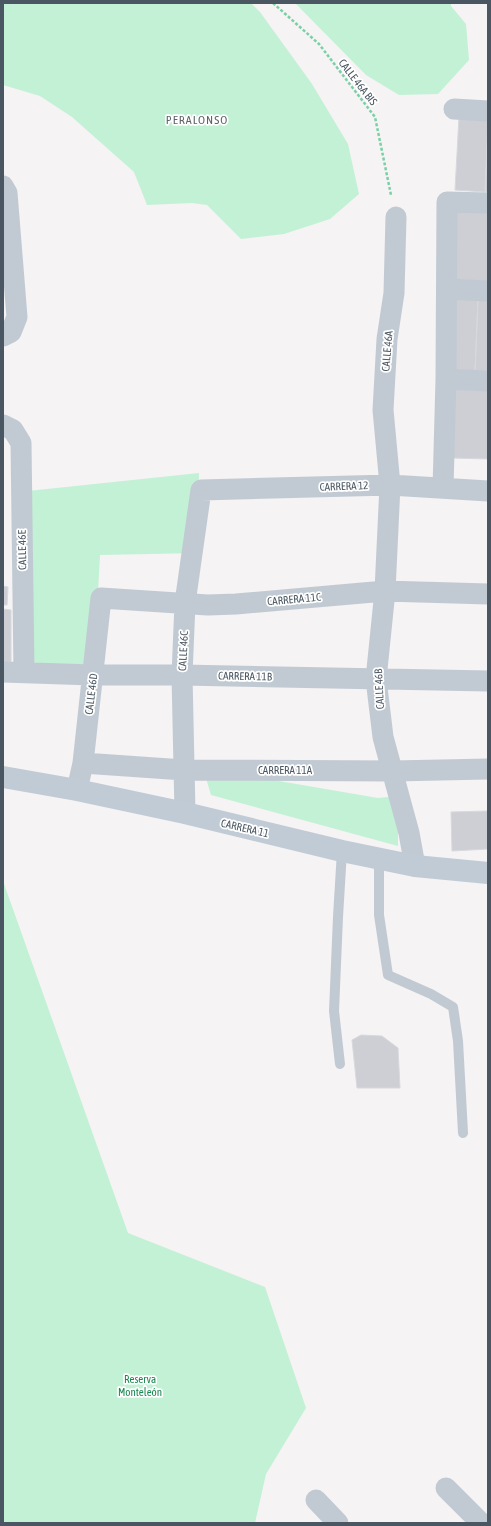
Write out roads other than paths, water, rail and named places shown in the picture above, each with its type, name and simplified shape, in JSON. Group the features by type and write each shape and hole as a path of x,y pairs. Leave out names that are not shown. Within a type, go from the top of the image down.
{"street":[{"path":"454,110 488,111"},
{"path":"3,186 7,193 17,317 7,334"},
{"path":"443,488 446,379 447,202 488,203"},
{"name":"CALLE 46A","path":"390,485 383,410 387,339 394,293 396,217"},
{"path":"447,289 488,291"},
{"path":"446,379 488,381"},
{"name":"CALLE 46E","path":"8,428 21,444 24,672"},
{"name":"CARRERA 12","path":"200,490 390,485 488,491"},
{"name":"CALLE 46B","path":"390,485 384,591 376,679 383,737 409,833 414,866"},
{"name":"CALLE 46C","path":"185,813 182,675 185,603 200,490"},
{"name":"CARRERA 11C","path":"101,598 185,603 236,604 384,591 488,594"},
{"name":"CALLE 46D","path":"77,790 83,763 101,598"},
{"name":"CARRERA 11B","path":"3,672 93,675 182,675 488,681"},
{"name":"CARRERA 11A","path":"83,763 184,770 393,771 488,769"},
{"name":"CARRERA 11","path":"3,777 77,790 185,813 342,851 414,866 488,873"},
{"path":"446,1488 481,1523"},
{"path":"316,1500 338,1523"}],"lane":[{"path":"340,1064 334,1011 342,851"},
{"path":"379,859 378,915 388,975 431,994 454,1007 458,1041 463,1133"}],"district":[{"name":"PERALONSO","path":"197,120"}],"park label":[{"name":"Reserva Monteleón","path":"140,1385"}]}
